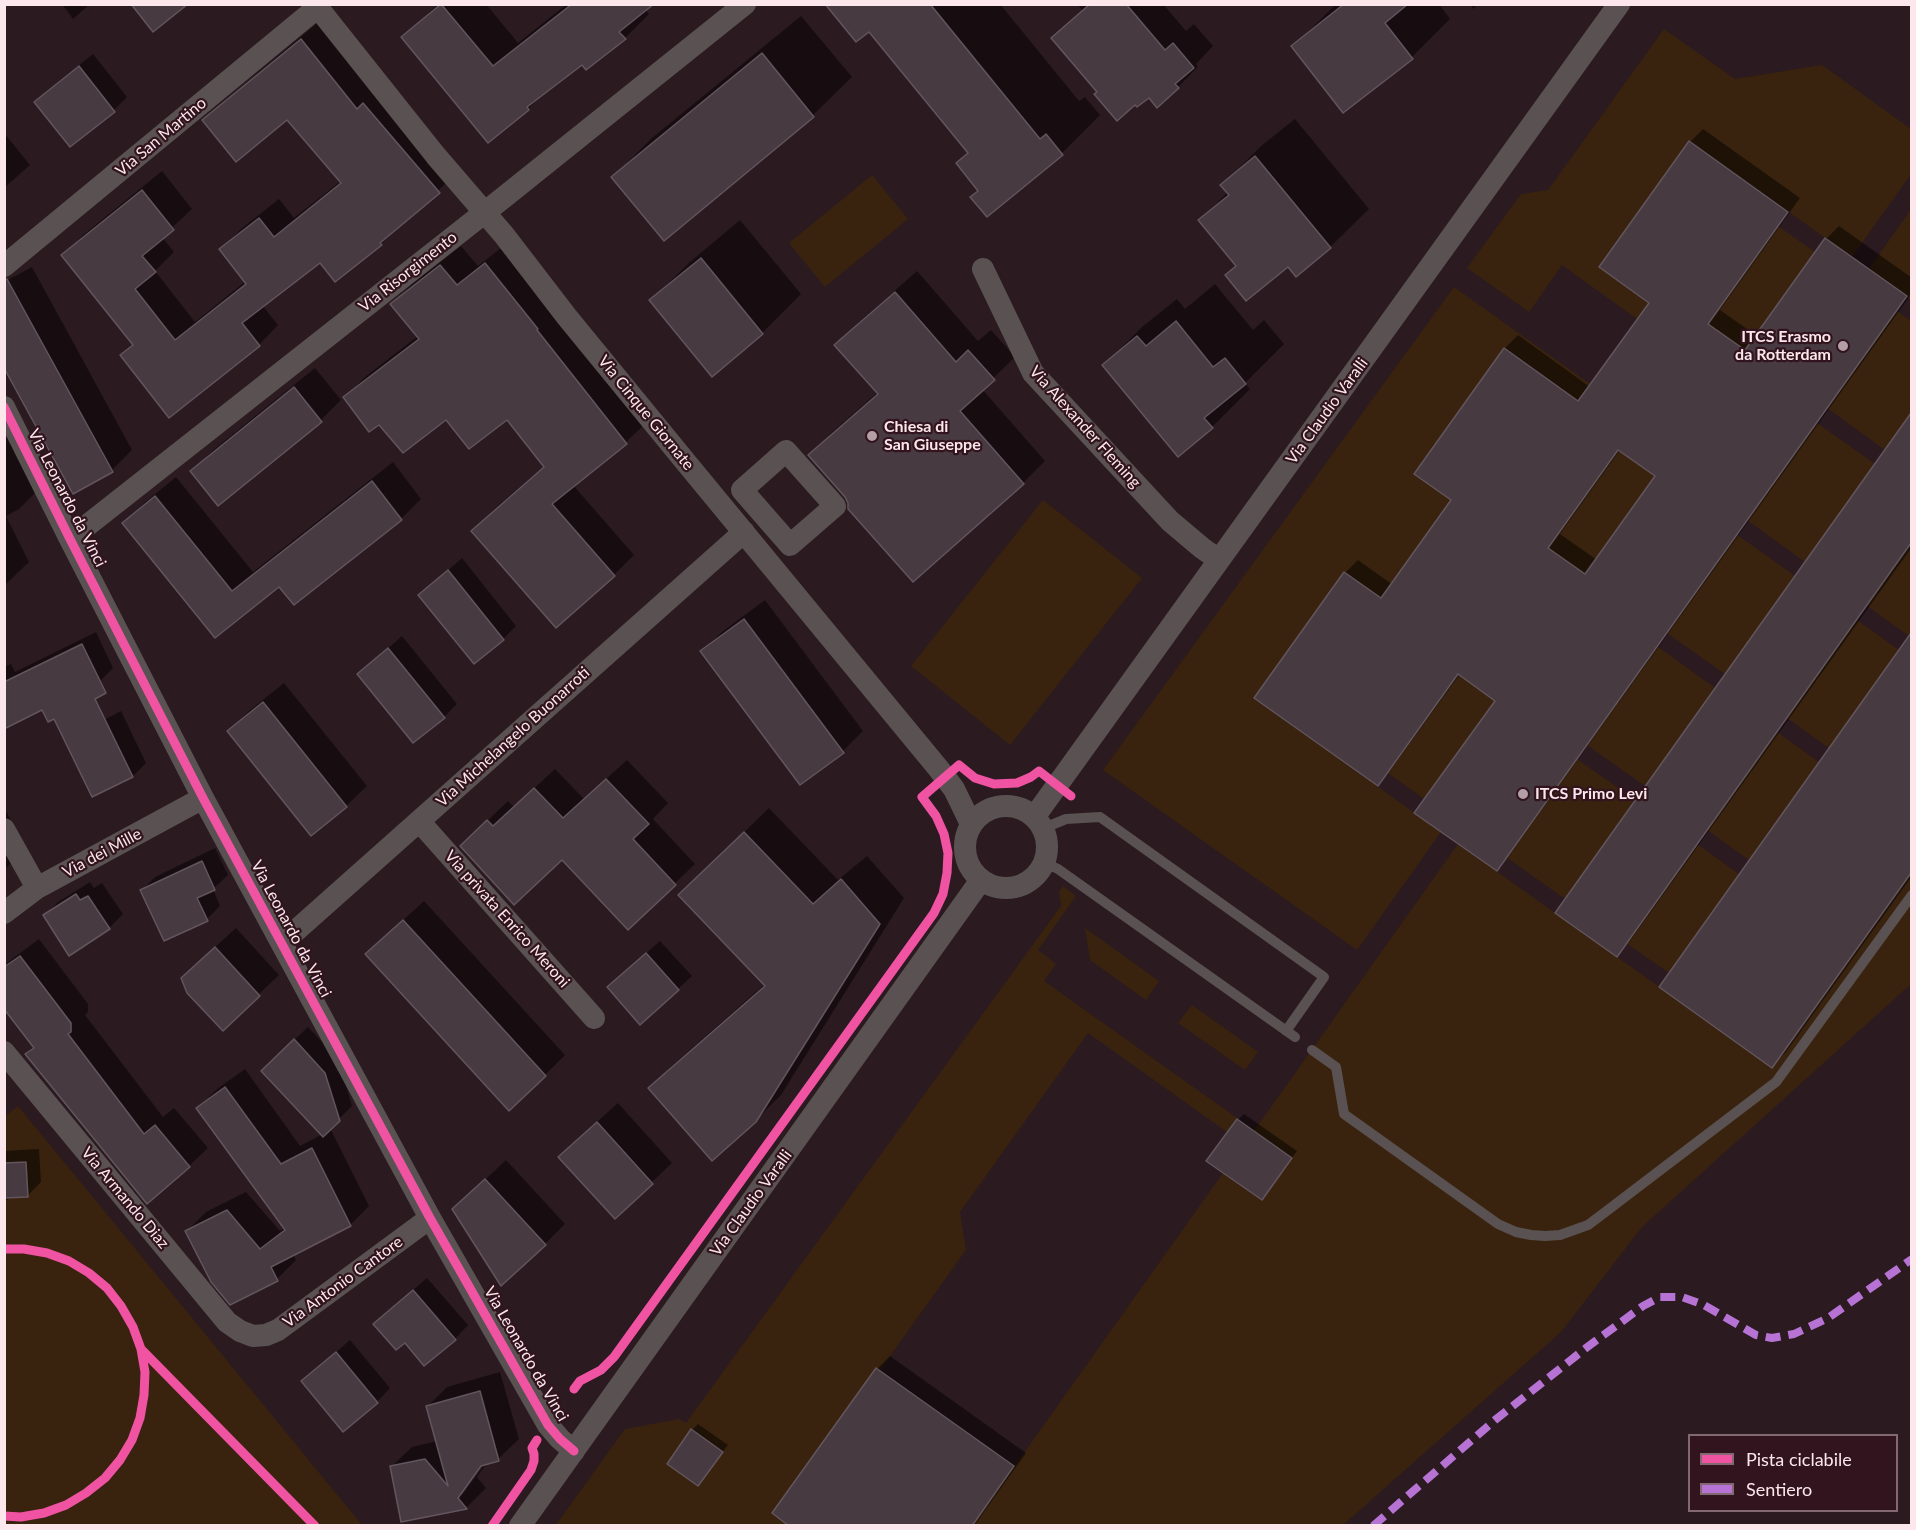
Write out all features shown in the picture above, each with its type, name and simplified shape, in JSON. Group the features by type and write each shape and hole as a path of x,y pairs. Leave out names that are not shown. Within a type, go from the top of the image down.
{"street":[{"name":"Via Risorgimento","path":"70,539 745,4"},
{"name":"Via Claudio Varalli","path":"1039,822 1219,560 1619,4"},
{"name":"Via Cinque Giornate","path":"316,6 436,156 504,235 575,326 938,768 954,789 972,824"},
{"name":"Via San Martino","path":"4,266 316,6"},
{"name":"Via Alexander Fleming","path":"983,269 1033,373 1170,520 1219,560"},
{"name":"Via Leonardo da Vinci","path":"4,407 203,798 430,1218 548,1425 574,1451"},
{"name":"Via Michelangelo Buonarroti","path":"282,944 744,532"},
{"name":"Via dei Mille","path":"4,913 37,888 203,798"},
{"path":"1009,805 1023,808 1039,822 1048,842 1045,863 1035,877 1017,887 1005,889 992,886 974,873 965,854 967,833 981,814 994,807 1009,805"},
{"name":"Via privata Enrico Meroni","path":"419,821 594,1018"},
{"path":"4,829 37,888"},
{"name":"Via Claudio Varalli","path":"520,1526 981,880"},
{"name":"Via Armando Diaz","path":"4,1052 227,1322 253,1336"},
{"name":"Via Antonio Cantore","path":"253,1336 266,1335 278,1330 430,1218"}],"lane":[{"path":"1039,822 1100,817 1324,977 1290,1034 1058,869 1045,863"},
{"path":"1311,1050 1336,1067 1344,1114 1498,1224 1516,1232 1531,1235 1560,1234 1588,1224 1600,1216 1776,1082 1911,895"}],"shaded area":[{"path":"1664,29 1735,79 1822,65 1911,129 1911,174 1852,257 1689,141 1599,267 1649,303 1637,319 1562,265 1529,312 1467,268 1521,194 1548,190"},
{"path":"872,175 908,219 825,287 789,243"},
{"path":"1911,209 1911,300 1869,269"},
{"path":"1778,226 1815,252 1757,334 1753,356 1708,324"},
{"path":"1454,287 1590,384 1578,401 1504,348 1414,473 1451,500 1381,598 1344,572 1254,698 1441,832 1357,950 1103,770"},
{"path":"1897,311 1911,321 1911,413 1885,450 1827,408"},
{"path":"1817,423 1875,464 1805,562 1747,520"},
{"path":"1618,450 1655,476 1585,574 1548,548"},
{"path":"1043,500 1142,578 1010,745 911,666"},
{"path":"1736,534 1795,576 1725,674 1667,633"},
{"path":"1911,543 1911,633 1909,636 1867,606"},
{"path":"1857,620 1899,650 1829,748 1787,718"},
{"path":"1657,646 1715,688 1645,786 1587,745"},
{"path":"1458,674 1503,707 1484,716 1424,799 1388,773"},
{"path":"1777,732 1819,762 1749,860 1707,830"},
{"path":"1577,759 1635,800 1565,899 1506,857"},
{"path":"1458,844 1772,1067 1911,873 1911,984 1642,1227 1561,1332 1343,1525 972,1526 1223,1173 1261,1200 1292,1159 1254,1131"},
{"path":"1697,844 1739,874 1669,973 1626,943"},
{"path":"1063,886 1076,896 1038,950 1056,964 1044,981 1237,1118 1227,1132 1088,1033 960,1212 966,1250 880,1370 997,1454 946,1525 555,1526 625,1429 679,1419 686,1423 1061,906 1059,892"},
{"path":"1085,928 1159,981 1146,1000 1090,960"},
{"path":"1192,1005 1258,1052 1245,1070 1178,1023"},
{"path":"18,1106 362,1525 5,1525 4,1117"}],"building":[{"path":"131,4 188,4 153,32"},
{"path":"441,4 493,66 572,4 654,4 619,32 626,39 586,70 582,65 527,107 529,110 488,143 401,37"},
{"path":"825,4 930,4 1040,139 1046,134 1063,155 987,217 970,197 978,191 956,163 968,153 869,32 856,42"},
{"path":"1090,4 1126,4 1165,50 1173,43 1194,68 1175,84 1179,88 1157,108 1149,98 1137,107 1135,105 1117,121 1094,94 1097,92 1051,38"},
{"path":"1344,4 1408,4 1385,23 1413,59 1343,113 1291,46"},
{"path":"301,39 357,109 363,103 440,193 380,243 382,245 335,282 320,263 242,323 260,346 169,418 120,355 133,345 61,255 142,190 174,230 142,256 156,272 135,289 175,340 246,284 219,249 259,218 274,237 341,183 287,120 236,162 202,120"},
{"path":"762,53 814,117 664,241 611,177"},
{"path":"79,66 115,112 70,147 34,102"},
{"path":"1689,141 1788,212 1708,324 1745,350 1825,238 1907,296 1497,871 1414,813 1495,701 1458,674 1378,786 1254,698 1344,572 1381,598 1451,500 1414,474 1504,348 1578,401 1649,303 1599,267","holes":["1618,450 1655,476 1585,574 1548,548"]},
{"path":"1255,156 1331,248 1296,277 1288,267 1246,301 1225,275 1236,266 1198,220 1229,195 1220,185"},
{"path":"701,258 763,334 712,377 649,300"},
{"path":"485,263 627,444 552,504 615,576 556,628 471,531 544,467 507,420 469,449 446,420 403,453 379,425 369,432 343,397 419,339 390,304 440,265 457,285"},
{"path":"4,279 7,279 113,472 73,494 4,368"},
{"path":"895,292 956,362 968,350 995,380 960,411 1024,484 913,582 848,509 845,497 808,455 878,394 834,345"},
{"path":"1176,321 1213,367 1225,358 1246,384 1204,418 1213,428 1178,457 1102,365 1137,336 1146,346"},
{"path":"294,387 322,422 218,506 190,471"},
{"path":"1911,413 1911,543 1617,957 1555,913"},
{"path":"372,481 402,520 294,605 279,587 215,638 122,523 155,496 232,591"},
{"path":"448,570 504,640 474,664 418,595"},
{"path":"744,619 844,753 800,785 700,651"},
{"path":"1911,633 1911,873 1772,1068 1659,987"},
{"path":"82,644 106,693 95,699 133,777 92,797 54,719 48,722 42,710 4,729 4,682"},
{"path":"388,648 445,718 413,743 357,674"},
{"path":"263,702 347,807 311,836 227,731"},
{"path":"606,779 649,824 633,839 676,885 628,930 562,860 514,905 460,846 487,820 493,826 534,788 563,818"},
{"path":"744,832 813,904 841,879 880,924 756,1122 712,1161 648,1088 765,986 678,895"},
{"path":"202,861 215,890 197,898 208,921 164,941 140,890"},
{"path":"76,894 80,900 88,896 110,929 69,956 43,915"},
{"path":"403,920 546,1076 509,1111 365,954"},
{"path":"215,947 260,996 223,1031 187,993 181,978"},
{"path":"646,953 679,990 640,1025 607,987"},
{"path":"20,956 71,1023 71,1032 68,1034 144,1134 155,1125 190,1167 147,1204 25,1054 34,1048 4,1009 4,967"},
{"path":"294,1039 325,1073 340,1121 323,1137 261,1071"},
{"path":"225,1087 281,1164 312,1148 351,1226 271,1267 278,1281 230,1305 211,1282 185,1231 227,1210 260,1249 285,1230 196,1108"},
{"path":"1237,1119 1292,1158 1262,1200 1206,1161"},
{"path":"597,1122 653,1184 615,1219 558,1157"},
{"path":"26,1162 28,1197 4,1198 4,1163"},
{"path":"485,1179 546,1245 501,1286 452,1209"},
{"path":"413,1290 456,1340 424,1366 405,1343 396,1350 373,1324"},
{"path":"336,1352 378,1403 343,1432 301,1381"},
{"path":"876,1368 1014,1466 972,1526 789,1526 772,1513"},
{"path":"480,1391 499,1461 481,1466 458,1498 467,1509 401,1522 390,1466 425,1459 448,1486 426,1406"},
{"path":"691,1429 723,1452 698,1486 667,1464"}],"marked path":[{"path":"1373,1526 1495,1420 1586,1348 1643,1306 1660,1297 1682,1297 1704,1305 1756,1335 1772,1338 1794,1334 1828,1318 1912,1259"}],"cycle path":[{"path":"4,407 203,798 430,1218 548,1425 574,1451"},
{"path":"574,1389 580,1381 601,1370 614,1357 934,913 943,894 948,853 944,834 936,816 922,797 959,765 975,778 994,784 1017,783 1039,771 1071,796"},
{"path":"4,1249 24,1249 47,1253 69,1261 89,1273 107,1288 133,1327 141,1349 145,1372 140,1418 132,1440 120,1460 105,1478 66,1505 44,1513 21,1517 4,1516"},
{"path":"141,1349 315,1526"},
{"path":"492,1526 531,1470 534,1461 532,1448 537,1440"}],"place":[{"name":"ITCS Erasmo da Rotterdam","path":"1843,346"},
{"name":"Chiesa di San Giuseppe","path":"872,436"},
{"name":"ITCS Primo Levi","path":"1523,794"}]}
